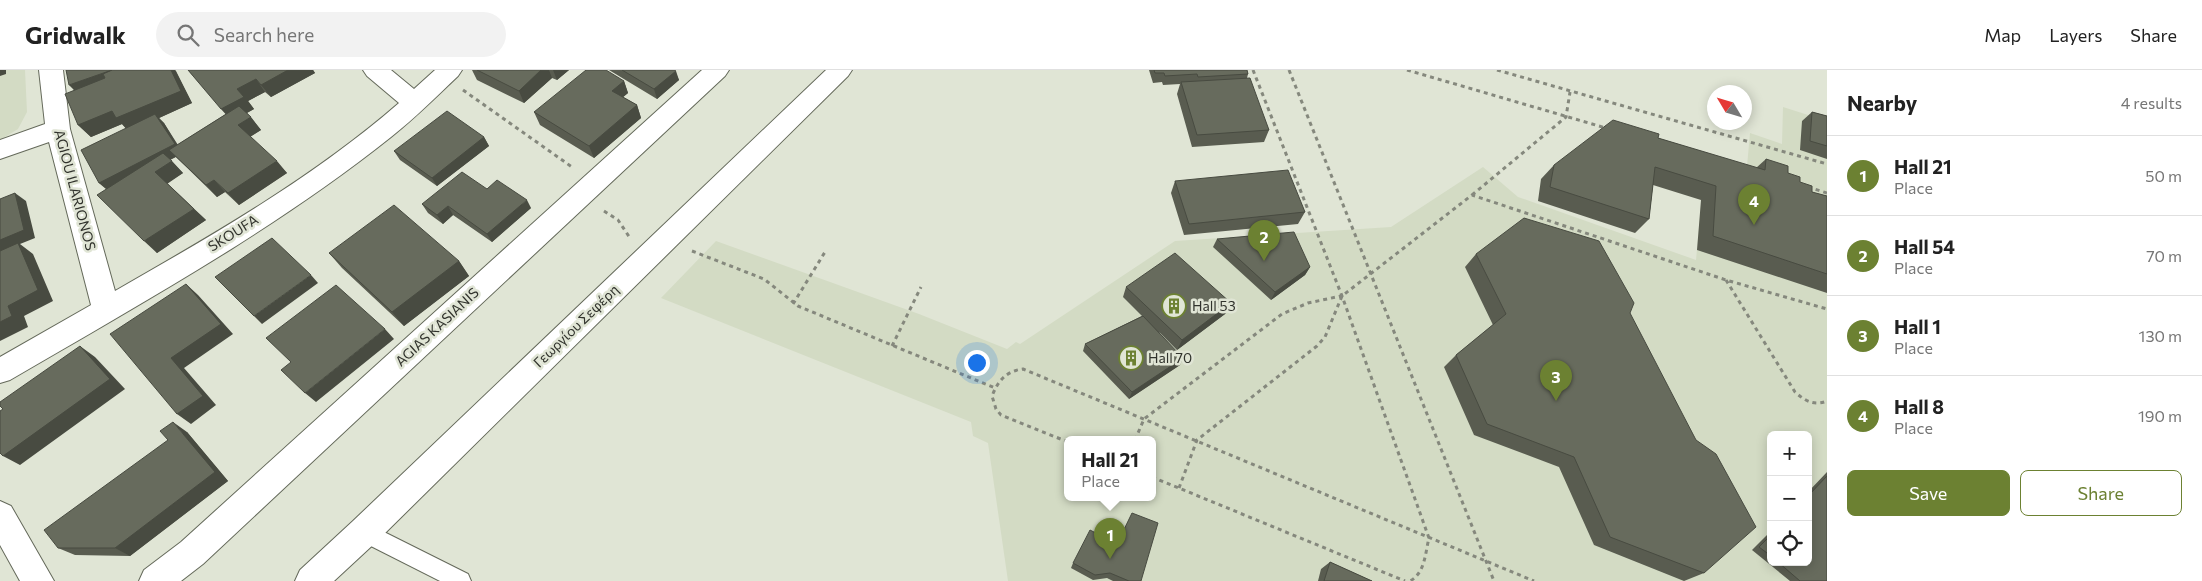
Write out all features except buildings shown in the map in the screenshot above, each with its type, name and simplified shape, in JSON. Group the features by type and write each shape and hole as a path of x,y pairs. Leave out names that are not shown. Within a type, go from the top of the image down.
{"street":[{"name":"AGIOU ILARIONOS","path":"51,70 58,129 106,309"},
{"path":"375,70 415,103"},
{"name":"AGIAS KASIANIS","path":"155,581 192,553 717,70"},
{"name":"Γεωργίου Σεφέρη","path":"311,581 364,532 840,70"},
{"name":"SKOUFA","path":"0,372 250,223 346,158 415,103 447,73"},
{"path":"0,150 58,129"},
{"path":"0,516 38,581"}],"lane":[{"path":"364,532 461,581"}],"path":[{"path":"1253,70 1342,296 1429,538 1421,572 1418,577 1410,581"},
{"path":"1289,70 1494,581"},
{"path":"1407,70 1613,130"},
{"path":"1496,70 1827,164"},
{"path":"447,73 577,171"},
{"path":"1137,436 1144,419 1282,314 1308,303 1342,296 1472,195 1566,117 1570,92"},
{"path":"1799,185 1827,193"},
{"path":"1472,195 1726,280 1827,309"},
{"path":"603,210 618,220 627,234 649,255"},
{"path":"687,249 764,279 780,290 793,304 995,388"},
{"path":"793,304 825,252"},
{"path":"1726,280 1795,392 1810,403 1819,404 1827,401"},
{"path":"892,346 921,287"},
{"path":"1179,488 1197,440 1317,346 1325,337 1342,296"},
{"path":"1064,440 1002,415 993,402 995,388 999,381 1009,372 1022,369 1534,581"},
{"path":"1156,479 1405,581"}],"shaded area":[{"path":"0,70 25,70 27,112 18,129 0,140"},
{"path":"1783,107 1827,121 1827,581 1008,581 988,443 973,436 971,422 661,298 716,241 919,314 1007,349 1016,342 1020,344 1175,241 1391,227 1483,167 1518,197 1696,260 1702,196 1743,211 1750,133 1782,144"}],"place":[{"name":"Hall 8","path":"1754,225"},
{"name":"Hall 54","path":"1264,261"},
{"name":"Hall 53","path":"1174,306"},
{"name":"Hall 70","path":"1131,358"},
{"name":"Hall 1","path":"1556,401"},
{"name":"Hall 21","path":"1110,559"}]}
